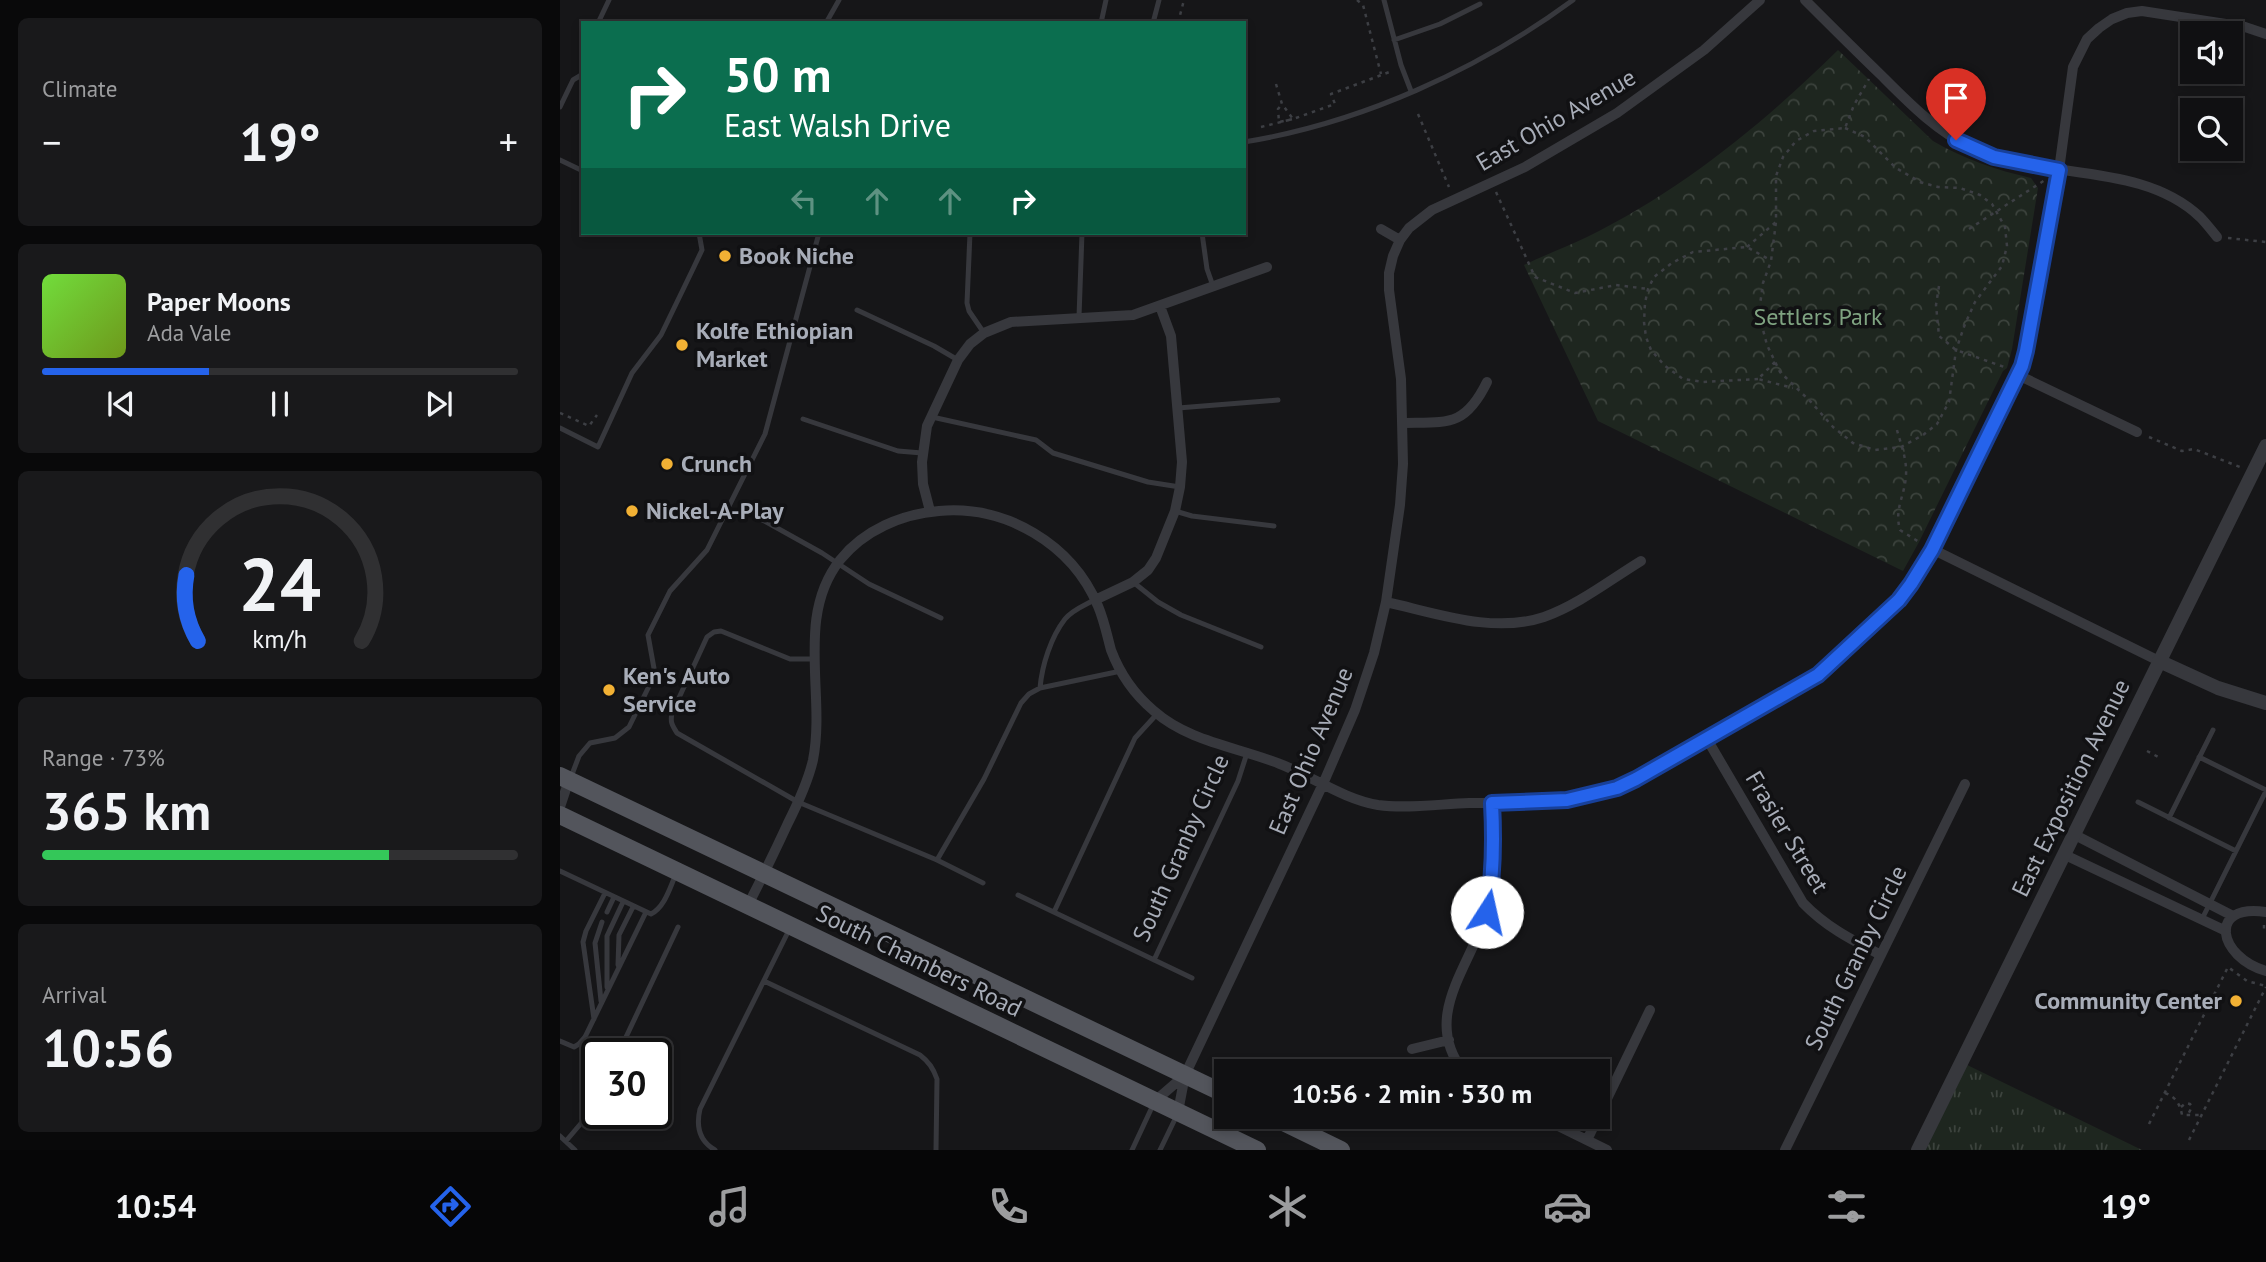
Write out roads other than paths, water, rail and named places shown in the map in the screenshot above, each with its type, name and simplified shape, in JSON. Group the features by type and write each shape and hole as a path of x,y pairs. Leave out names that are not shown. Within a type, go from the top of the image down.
{"main road":[{"name":"South Chambers Road","path":"565,778 1214,1089"},
{"name":"South Chambers Road","path":"560,815 1257,1150"},
{"path":"1298,1129 1341,1150"}],"street":[{"name":"East Ohio Avenue","path":"1178,1112 1185,1075 1323,783 1366,681 1386,602 1400,505 1403,423 1389,273 1400,240 1409,228 1432,210 1492,183 1572,141 1629,106 1704,50 1760,0"},
{"path":"1805,0 1914,108 1938,129 1965,145 1994,157 2147,186 2181,203 2200,217 2217,237"},
{"path":"748,905 807,782 815,747 816,612 821,594 838,563 866,536 887,524 930,511 976,512 1000,517 1023,526 1057,549 1074,567 1095,600 1112,653 1121,671 1140,698 1157,714 1195,736 1280,764 1361,801 1384,805 1567,800 1597,794 1636,779 1707,739 1818,675 1835,662 1899,600 1932,550 2018,375 2026,351 2059,170 2073,67 2087,39 2112,19 2159,6 2266,34"},
{"path":"1381,229 1400,240"},
{"path":"930,511 923,484 922,453 927,426 958,360 970,344 984,333 1011,322 1133,315 1267,267"},
{"path":"1095,600 1133,582 1147,570 1156,558 1175,511 1182,462 1171,336 1160,306"},
{"path":"2018,375 2137,432"},
{"path":"1403,423 1442,422 1463,416 1474,406 1487,382"},
{"name":"East Exposition Avenue","path":"1918,1150 2266,446"},
{"path":"1932,550 2159,661 2218,688 2266,703"},
{"path":"1386,602 1485,622 1523,622 1562,609 1641,561"},
{"name":"Frasier Street","path":"1707,739 1803,903 1817,918 1840,934 1881,955"},
{"path":"560,807 565,778"},
{"name":"South Granby Circle","path":"1785,1150 1965,784"},
{"path":"1456,1059 1452,1053 1446,1024 1448,1006 1487,912 1493,881 1492,803"},
{"path":"2073,834 2233,916"},
{"path":"2063,854 2226,930"},
{"path":"2265,915 2253,910 2233,916 2226,930 2228,943 2235,954 2245,962 2266,971"},
{"path":"1587,1140 1650,1010"},
{"path":"1412,1049 1449,1040"},
{"name":"East Ohio Avenue","path":"1155,1101 1185,1075"},
{"path":"1565,1129 1607,1150"}],"lane":[{"path":"599,21 609,0"},
{"path":"827,21 839,0"},
{"path":"1101,21 1106,0"},
{"path":"1153,21 1158,0"},
{"path":"1384,0 1401,65 1411,91"},
{"path":"1246,142 1311,126 1366,109 1411,91 1510,41 1573,0"},
{"path":"1394,40 1440,24 1480,4"},
{"path":"560,107 573,80 581,75"},
{"path":"560,160 581,170"},
{"path":"560,428 598,447 632,373 658,340 702,250 699,235"},
{"path":"565,778 590,743 615,738 629,727 655,674 648,635 670,591 708,550 765,435 818,235"},
{"path":"970,235 967,303 969,311 984,333"},
{"path":"1079,318 1082,235"},
{"path":"1202,235 1207,269 1213,286"},
{"path":"857,310 958,360"},
{"path":"1178,408 1278,400"},
{"path":"931,416 1036,440 1053,453 1148,482 1180,487"},
{"path":"803,419 898,451 922,453"},
{"path":"1175,511 1192,516 1274,526"},
{"path":"759,518 869,584 940,618"},
{"path":"1133,582 1158,602 1181,615 1261,646"},
{"path":"1040,688 1047,654 1065,618 1095,600"},
{"path":"816,659 790,659 721,631 714,632 707,637 670,720 677,733 798,802 937,860 983,883"},
{"path":"937,860 984,779 1021,703 1040,688 1121,671"},
{"path":"1054,912 1135,738 1157,714"},
{"path":"2169,818 2213,730"},
{"name":"South Granby Circle","path":"1154,960 1238,781 1247,753"},
{"path":"2199,757 2266,790 2202,919"},
{"path":"2138,802 2236,851"},
{"path":"560,872 633,907 654,913 678,871"},
{"path":"594,1019 583,942 605,893"},
{"path":"1018,895 1192,978"},
{"path":"607,912 614,897"},
{"path":"607,990 607,936 623,902"},
{"path":"618,969 619,935 633,907"},
{"path":"560,1041 571,1046 579,1044 646,912"},
{"path":"601,1004 595,943 602,922"},
{"path":"626,1038 678,927"},
{"path":"715,1150 704,1142 700,1132 700,1109 790,927"},
{"path":"764,981 920,1055 927,1061 937,1079 936,1150"},
{"path":"1132,1150 1155,1101"},
{"path":"1160,1150 1178,1112"},
{"path":"566,1141 581,1123"},
{"path":"560,1136 575,1150"}],"place":[{"name":"Book Niche","path":"725,256"},
{"name":"Kolfe Ethiopian Market","path":"682,345"},
{"name":"Crunch","path":"667,464"},
{"name":"Nickel-A-Play","path":"632,511"},
{"name":"Ken's Auto Service","path":"609,690"},
{"name":"Community Center","path":"2236,1001"}],"park label":[{"name":"Settlers Park","path":"1818,317"}]}
